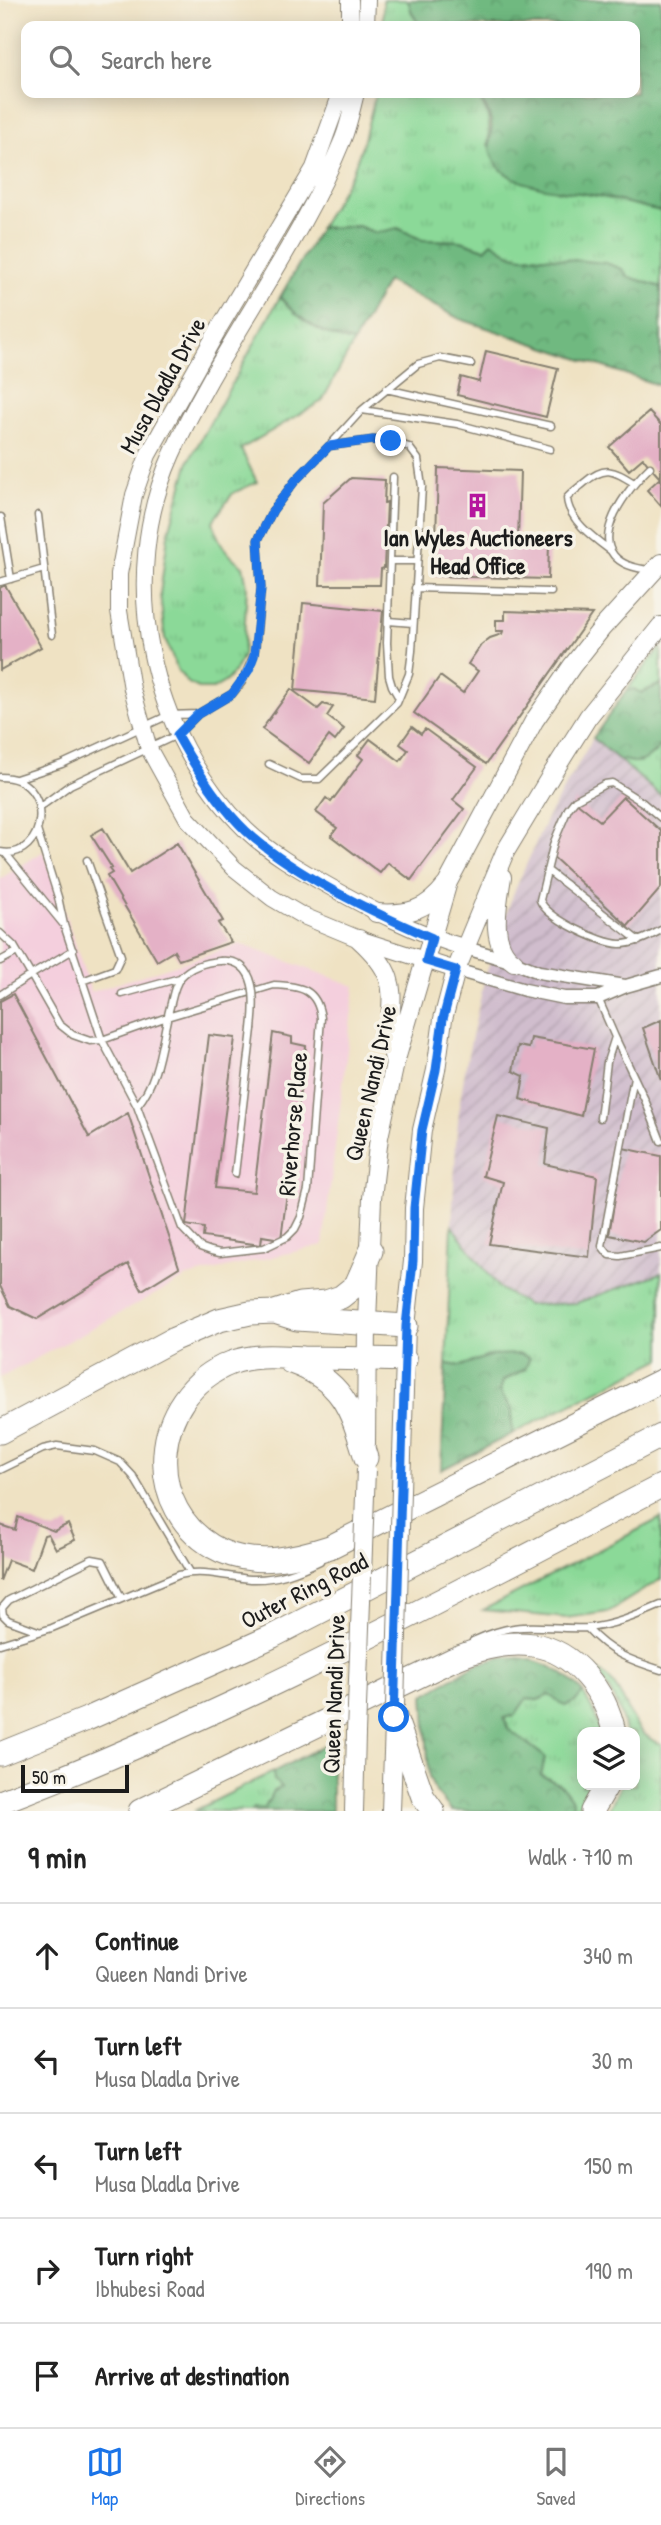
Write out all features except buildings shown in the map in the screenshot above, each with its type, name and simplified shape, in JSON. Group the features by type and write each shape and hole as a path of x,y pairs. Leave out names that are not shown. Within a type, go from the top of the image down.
{"highway":[{"path":"0,1432 174,1339 219,1320 250,1313 275,1312 300,1304 326,1302 350,1291 363,1273 371,1251"},
{"path":"275,1312 297,1319 406,1326"},
{"path":"275,1357 314,1370 330,1383 351,1412 366,1464"},
{"path":"405,1360 248,1358 212,1371 196,1384 184,1399 167,1434 165,1478 173,1502 184,1521 202,1538 223,1552 250,1558 280,1560 330,1546 661,1381"},
{"name":"Outer Ring Road","path":"0,1754 273,1636 661,1436"},
{"path":"0,1802 194,1722 292,1676 661,1486"},
{"path":"140,1811 396,1703 473,1651 500,1646 534,1645 561,1655 584,1675 603,1700 613,1727"},
{"path":"396,1703 420,1788 433,1811"},
{"path":"592,1811 604,1790"}],"main road":[{"name":"Queen Nandi Drive","path":"354,1811 372,1198 379,1138 395,1063 448,882 534,721 594,638 658,567"},
{"path":"391,1811 406,1326 422,1130 436,1070 443,1019 456,970 505,852 588,717 661,626"},
{"path":"505,852 496,923 503,953 514,962"},
{"path":"376,913 399,914 417,910 437,897 448,882"},
{"path":"359,939 377,955 389,975 393,997 390,1042 395,1063"}],"street":[{"path":"350,0 350,21"},
{"path":"366,21 367,0"},
{"name":"Musa Dladla Drive","path":"339,98 314,168 160,431 141,473 119,574 119,611 130,678 142,728 149,749 187,818 234,868 272,898 301,915 359,939 456,970"},
{"name":"Musa Dladla Drive","path":"355,98 344,137 312,208 195,405 171,457 154,506 145,556 145,612 155,663 177,735 198,772 247,831 287,862 376,913 432,938 466,948"},
{"path":"466,948 539,972 626,986"},
{"path":"456,970 524,990 564,998 597,998 661,976"}],"lane":[{"path":"40,807 70,785 177,735 198,714 232,694 249,670 254,656 261,588 258,540 273,510 295,481 362,410 418,364 440,358 471,364"},
{"path":"386,389 551,426"},
{"path":"362,410 457,425 550,449"},
{"path":"269,764 301,779 319,779 385,715 399,698 410,674 422,487 418,459 414,451 391,441 373,440 329,446"},
{"path":"611,551 608,524 617,507 650,467"},
{"path":"635,483 614,472 603,471 592,476 567,498 573,515 591,536 627,566 658,567"},
{"path":"393,477 388,621 389,676 399,698"},
{"path":"38,515 51,635"},
{"path":"1,517 11,579"},
{"path":"390,561 416,561"},
{"path":"0,582 44,569"},
{"path":"415,588 551,592"},
{"path":"388,621 413,623"},
{"path":"0,777 16,779 62,764 169,715 198,714"},
{"path":"3,853 19,850 29,843 40,820 40,807 35,796 27,786 16,779"},
{"path":"661,818 617,785 605,784 570,804 554,842 540,900 550,914 600,940 623,944 639,941 661,930"},
{"name":"Riverhorse Place","path":"37,830 64,925 102,1040 137,1106 182,1228 200,1247 220,1253 264,1248 287,1237 301,1217 308,1190 321,1018 319,1004 313,996 293,985 274,985 167,1017 102,1040"},
{"name":"Riverhorse Place","path":"3,853 64,925"},
{"path":"82,981 116,969 121,956 118,941 87,860"},
{"path":"547,870 639,941"},
{"path":"0,933 8,938 18,952 54,1017 64,1029 83,1039 102,1040"},
{"path":"0,995 73,950"},
{"path":"0,961 18,952"},
{"path":"122,994 180,978 194,967 208,961 233,962 249,975 256,1000 235,1174"},
{"path":"137,1106 148,1092 155,1076 167,1017 180,978"},
{"path":"597,998 661,1141"},
{"path":"600,1118 607,1062 615,1037"},
{"path":"634,1077 602,1246 609,1255 621,1256 661,1248"},
{"path":"0,1470 43,1449 57,1446 95,1451 120,1462 133,1476 190,1572"},
{"path":"334,1553 409,1516 524,1450"},
{"path":"39,1632 8,1620 1,1608 9,1600 96,1559 105,1565 121,1597"},
{"path":"0,1644 39,1632 121,1597 190,1572 253,1579 276,1578 322,1560"},
{"path":"470,1643 500,1630 522,1625 587,1628 627,1619 659,1606 661,1615"},
{"path":"587,1628 609,1649 625,1659 661,1670"},
{"path":"396,1703 461,1647"}],"shaded area":[{"path":"593,738 661,796 661,1273 576,1303 527,1305 499,1288 452,1226 460,1101 485,977 512,897 546,820"},
{"path":"44,851 91,992 240,944 355,986 323,1245 187,1277 0,1378 0,879"}],"green space":[{"path":"383,0 408,0 417,21 383,21"},
{"path":"408,0 661,0 661,211 540,187 504,172 492,156 489,145 492,127 490,117 479,98 640,98 640,21 417,21"},
{"path":"375,98 478,98 488,117 488,145 558,191 590,194 661,211 661,287 629,277 622,269 516,256 492,242 485,249 461,241 422,240 398,228 376,233 358,226 320,228 353,171"},
{"path":"358,226 376,233 398,228 422,240 461,241 485,249 492,242 521,257 606,263 622,269 629,277 661,287 661,386 460,319 387,281 354,342 322,331 304,320 280,297 320,228"},
{"path":"280,297 313,326 332,336 354,342 322,401 241,449 257,482 233,493 213,521 223,547 243,566 247,586 243,656 226,681 213,689 201,689 188,683 178,671 165,639 160,594 168,535 189,461"},
{"path":"661,647 661,684 640,693 626,691"},
{"path":"661,684 661,745 650,756 637,762 619,760 593,738 626,691 634,689 641,693"},
{"path":"661,745 661,796 619,760 636,762 655,753"},
{"path":"452,1226 499,1288 527,1305 576,1303 661,1273 661,1359 512,1434 512,1411 500,1391 503,1381 525,1369 492,1355 461,1366 446,1364"},
{"path":"520,1354 530,1358 525,1369 503,1381 500,1391 512,1411 512,1434 441,1470 446,1364 461,1366 492,1355"},
{"path":"661,1518 661,1579 608,1612 566,1618 483,1610"},
{"path":"502,1657 514,1657 547,1665 566,1676 583,1692 575,1702 565,1706 549,1695 538,1700 526,1699 515,1715 504,1718 508,1729 545,1757 541,1775 562,1786 573,1801 572,1811 452,1811 435,1791 429,1777 424,1695 477,1664"},
{"path":"592,1667 606,1676 617,1688 638,1727 624,1727 621,1714 604,1682"},
{"path":"583,1692 599,1727 577,1727 577,1790 589,1790 572,1811 573,1801 562,1786 541,1775 545,1757 508,1729 504,1718 515,1715 526,1699 538,1700 549,1695 575,1702"},
{"path":"640,1729 661,1744 661,1811 608,1811 618,1790 640,1790"},
{"path":"332,1741 332,1811 251,1811 254,1808 265,1808 273,1792 282,1787 274,1780 273,1772"},
{"path":"273,1772 275,1780 282,1787 273,1792 265,1808 254,1808 251,1811 194,1811"}],"place":[{"name":"Ian Wyles Auctioneers Head Office","path":"478,506"}],"route":[{"path":"391,441 373,440 329,446 295,481 273,510 258,540 261,588 254,656 249,670 232,694 198,714 177,735 198,772 225,808 247,831 287,862 376,913 432,938 426,961 456,970 443,1019 436,1070 422,1130 414,1208 413,1261 406,1326 394,1717"}]}
